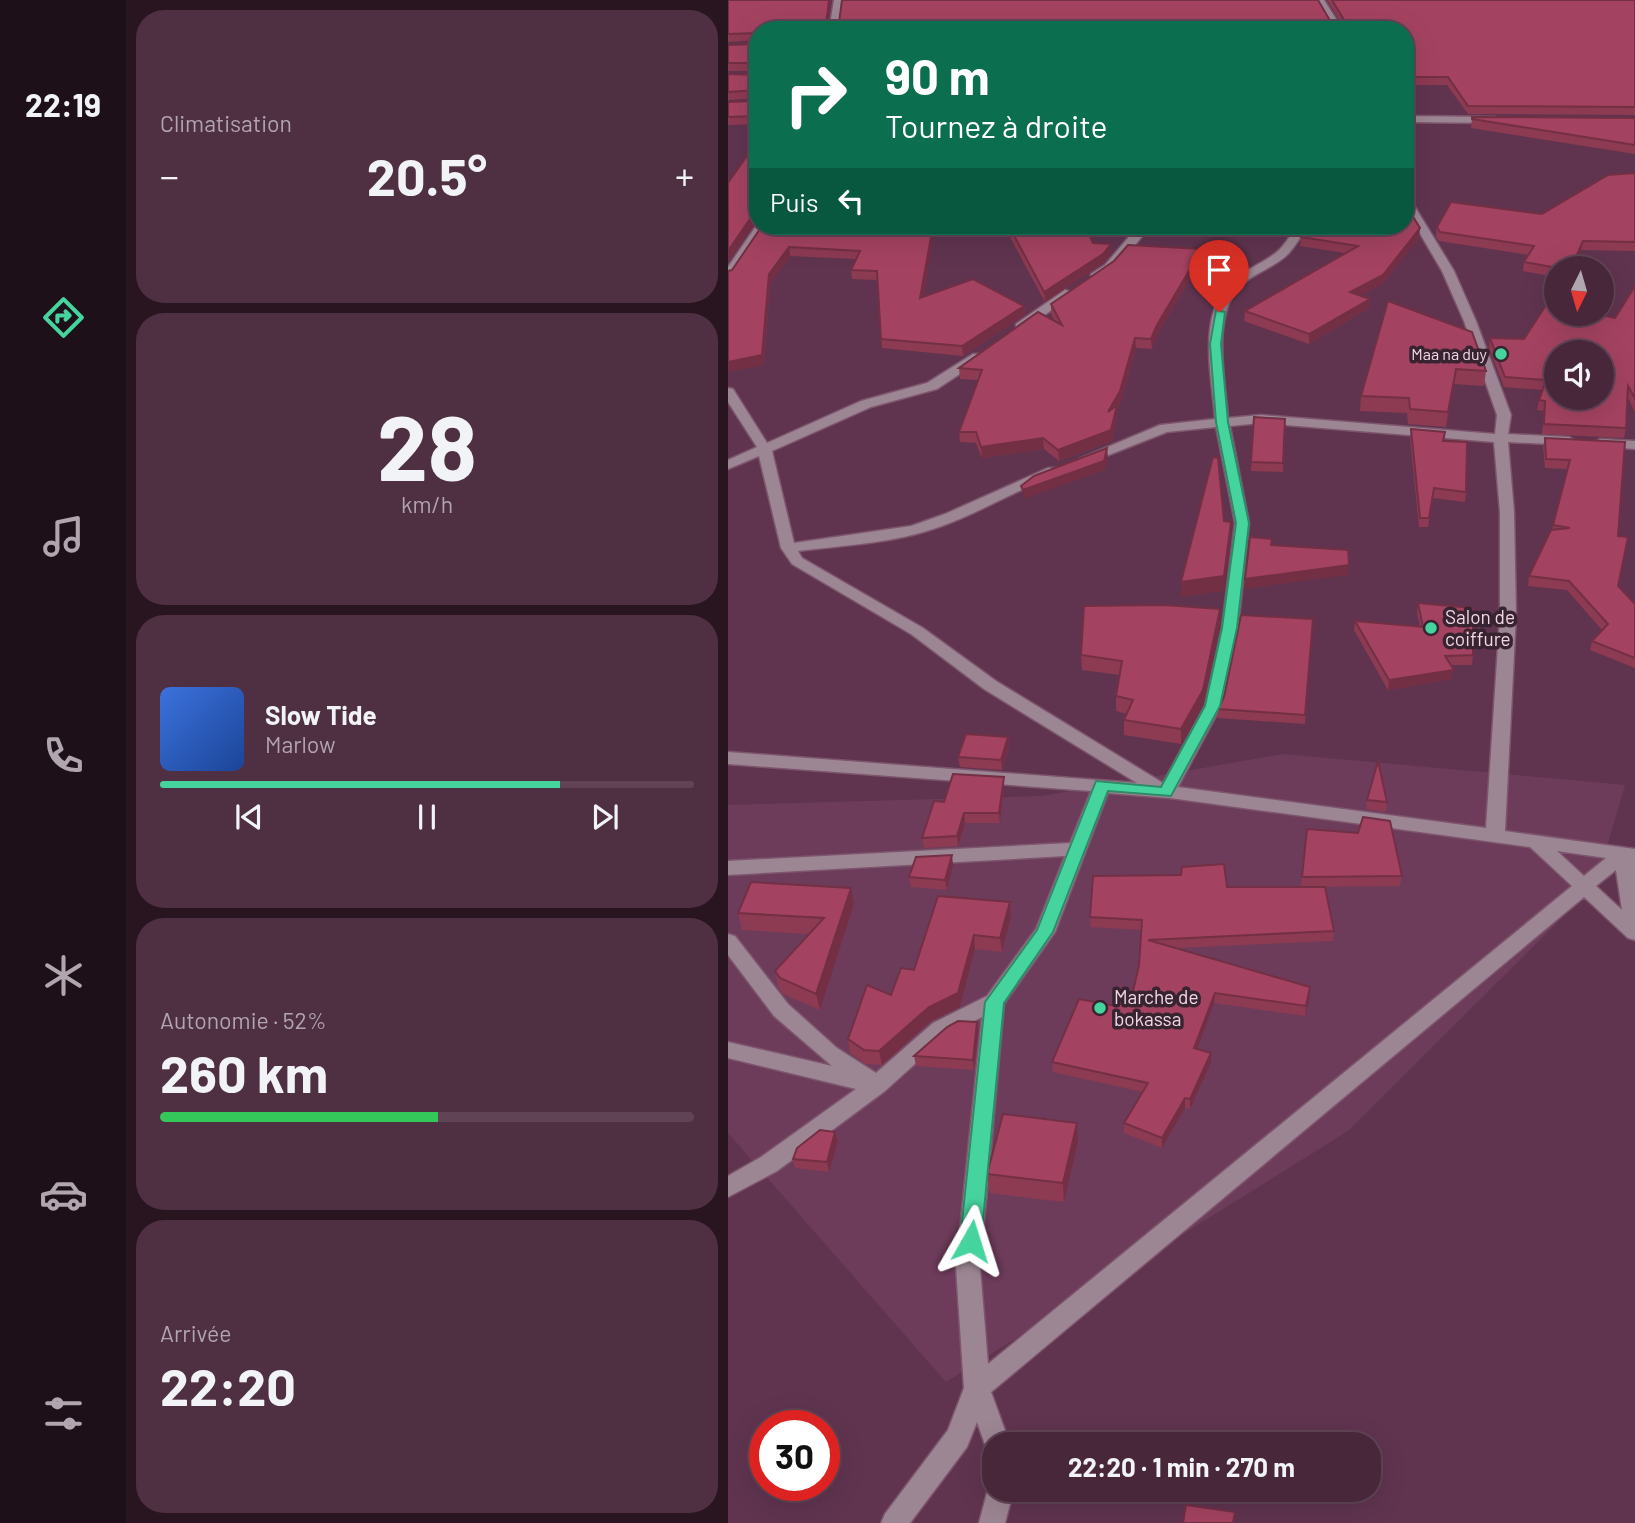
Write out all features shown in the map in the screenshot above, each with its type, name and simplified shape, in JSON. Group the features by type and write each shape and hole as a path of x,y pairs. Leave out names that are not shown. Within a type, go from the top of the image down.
{"street":[{"path":"835,21 838,0"},
{"path":"1320,0 1333,21"},
{"path":"1414,119 1511,121"},
{"path":"1414,214 1448,271 1470,321 1504,415 1501,438 1507,512 1508,615 1495,837"},
{"path":"728,276 754,235"},
{"path":"728,465 866,404 932,386 1109,267 1136,235"},
{"path":"1166,793 1213,706 1230,628 1242,523 1222,422 1216,344 1219,312 1226,294 1239,281 1283,252 1295,235"},
{"path":"728,392 764,448 788,548 797,561 917,631 990,685 1166,793"},
{"path":"788,548 914,530 959,514 1017,484 1165,428 1261,419 1296,420 1437,435 1635,444"},
{"path":"728,758 1102,785 1629,854"},
{"path":"728,1187 769,1164 877,1085 940,1029 995,1002 1045,932 1102,785"},
{"path":"1536,842 1635,932"},
{"path":"728,868 1077,849"},
{"path":"894,1523 958,1438 977,1388 1584,887 1629,854"},
{"path":"1629,854 1635,932"},
{"path":"728,882 750,868"},
{"path":"728,941 781,1010 830,1054 877,1085"},
{"path":"993,1432 977,1388 968,1268 995,1002"},
{"path":"728,1050 877,1085"},
{"path":"992,1523 998,1502"}],"shaded area":[{"name":"Marche de bokassa","path":"1283,754 1625,785 1596,884 1348,1131 946,1382 728,1133 728,805 1042,796"}],"building":[{"path":"728,0 829,0 826,21 749,21 749,33 728,34"},
{"path":"842,0 1318,0 1330,21 839,21"},
{"path":"1332,0 1635,0 1635,107 1468,106 1448,77 1414,77 1414,21 1345,21"},
{"path":"749,44 749,63 728,63 728,45"},
{"path":"728,74 749,75 749,91 728,92"},
{"path":"749,101 749,116 728,117 728,102"},
{"path":"1635,118 1635,145 1472,119"},
{"path":"749,153 749,220 728,251 728,183"},
{"path":"1635,173 1635,242 1583,241 1576,256 1544,256 1544,266 1524,262 1534,246 1440,232 1437,227 1451,202 1542,214 1608,175"},
{"path":"1414,218 1420,228 1383,275 1350,292 1370,299 1309,334 1245,311 1358,246 1301,237 1414,235"},
{"path":"756,235 931,235 920,298 973,279 1024,306 962,346 881,339 877,271 851,270 860,251 789,247 769,274 762,355 728,362 728,271 732,270"},
{"path":"1014,235 1089,235 1093,243 1111,244 1103,254 1044,292"},
{"path":"1128,245 1202,249 1151,339 1135,338 1120,391 1108,412 1117,405 1111,430 1058,450 1043,438 981,447 976,432 959,432 982,370 959,368 1038,312 1062,325 1051,304 1114,261"},
{"path":"1635,286 1635,398 1628,386 1626,428 1544,424 1545,410 1614,410 1614,340 1544,340 1544,380 1505,377 1490,338 1524,339 1544,308 1544,326 1614,326 1614,318"},
{"path":"1388,301 1472,332 1486,371 1456,369 1448,412 1410,409 1409,398 1361,396"},
{"path":"1544,386 1544,401 1539,400"},
{"path":"1254,417 1285,419 1283,463 1251,462"},
{"path":"1411,429 1445,432 1443,441 1467,442 1466,492 1434,488 1429,518 1420,518"},
{"path":"1545,438 1625,442 1618,536 1628,537 1618,586 1635,604 1635,658 1592,641 1608,624 1569,581 1529,576 1551,530 1570,528 1553,525 1570,460 1546,459"},
{"path":"1107,448 1104,461 1023,490 1021,486 1034,476"},
{"path":"1213,457 1218,458 1224,521 1231,522 1224,576 1181,582"},
{"path":"1250,537 1272,539 1271,545 1348,550 1349,565 1245,579"},
{"path":"1418,603 1473,608 1473,655 1445,656 1454,670 1389,680 1355,621 1423,627"},
{"path":"1164,605 1220,609 1203,690 1181,729 1124,720 1133,700 1116,696 1122,661 1081,655 1084,606"},
{"path":"1241,615 1313,619 1305,715 1218,709 1224,697"},
{"path":"966,734 1008,737 1001,760 958,757"},
{"path":"1378,761 1387,802 1367,800"},
{"path":"953,774 1004,777 999,813 964,813 957,836 922,838 934,801 944,802"},
{"path":"1363,817 1390,821 1402,876 1302,877 1307,829 1358,833"},
{"path":"952,855 945,880 909,877 916,857"},
{"path":"1224,864 1227,887 1325,887 1334,931 1148,940 1310,987 1306,1006 1215,993 1194,1048 1211,1053 1190,1099 1185,1098 1162,1138 1124,1123 1148,1083 1052,1062 1079,999 1116,1006 1117,999 1131,1000 1139,965 1142,920 1090,917 1093,876 1181,875 1182,867"},
{"path":"751,882 851,888 816,994 780,978 775,971 824,918 738,913"},
{"path":"938,896 1010,902 1000,938 974,935 958,993 929,1007 879,1051 864,1050 848,1039 867,985 891,995 901,968 914,970"},
{"path":"958,1021 977,1022 973,1060 914,1056 947,1027"},
{"path":"1003,1114 1077,1123 1063,1183 987,1174"},
{"path":"820,1130 835,1132 827,1162 793,1159 797,1148"},
{"path":"1186,1505 1235,1512 1233,1523 1183,1523"}],"place":[{"name":"Maa na duy","path":"1501,354"},
{"name":"Salon de coiffure","path":"1431,628"},
{"name":"Marche de bokassa","path":"1100,1008"}],"route":[{"path":"971,1241 995,1002 1045,932 1102,785 1166,793 1213,706 1230,628 1242,523 1222,422 1216,344 1219,312"}]}
